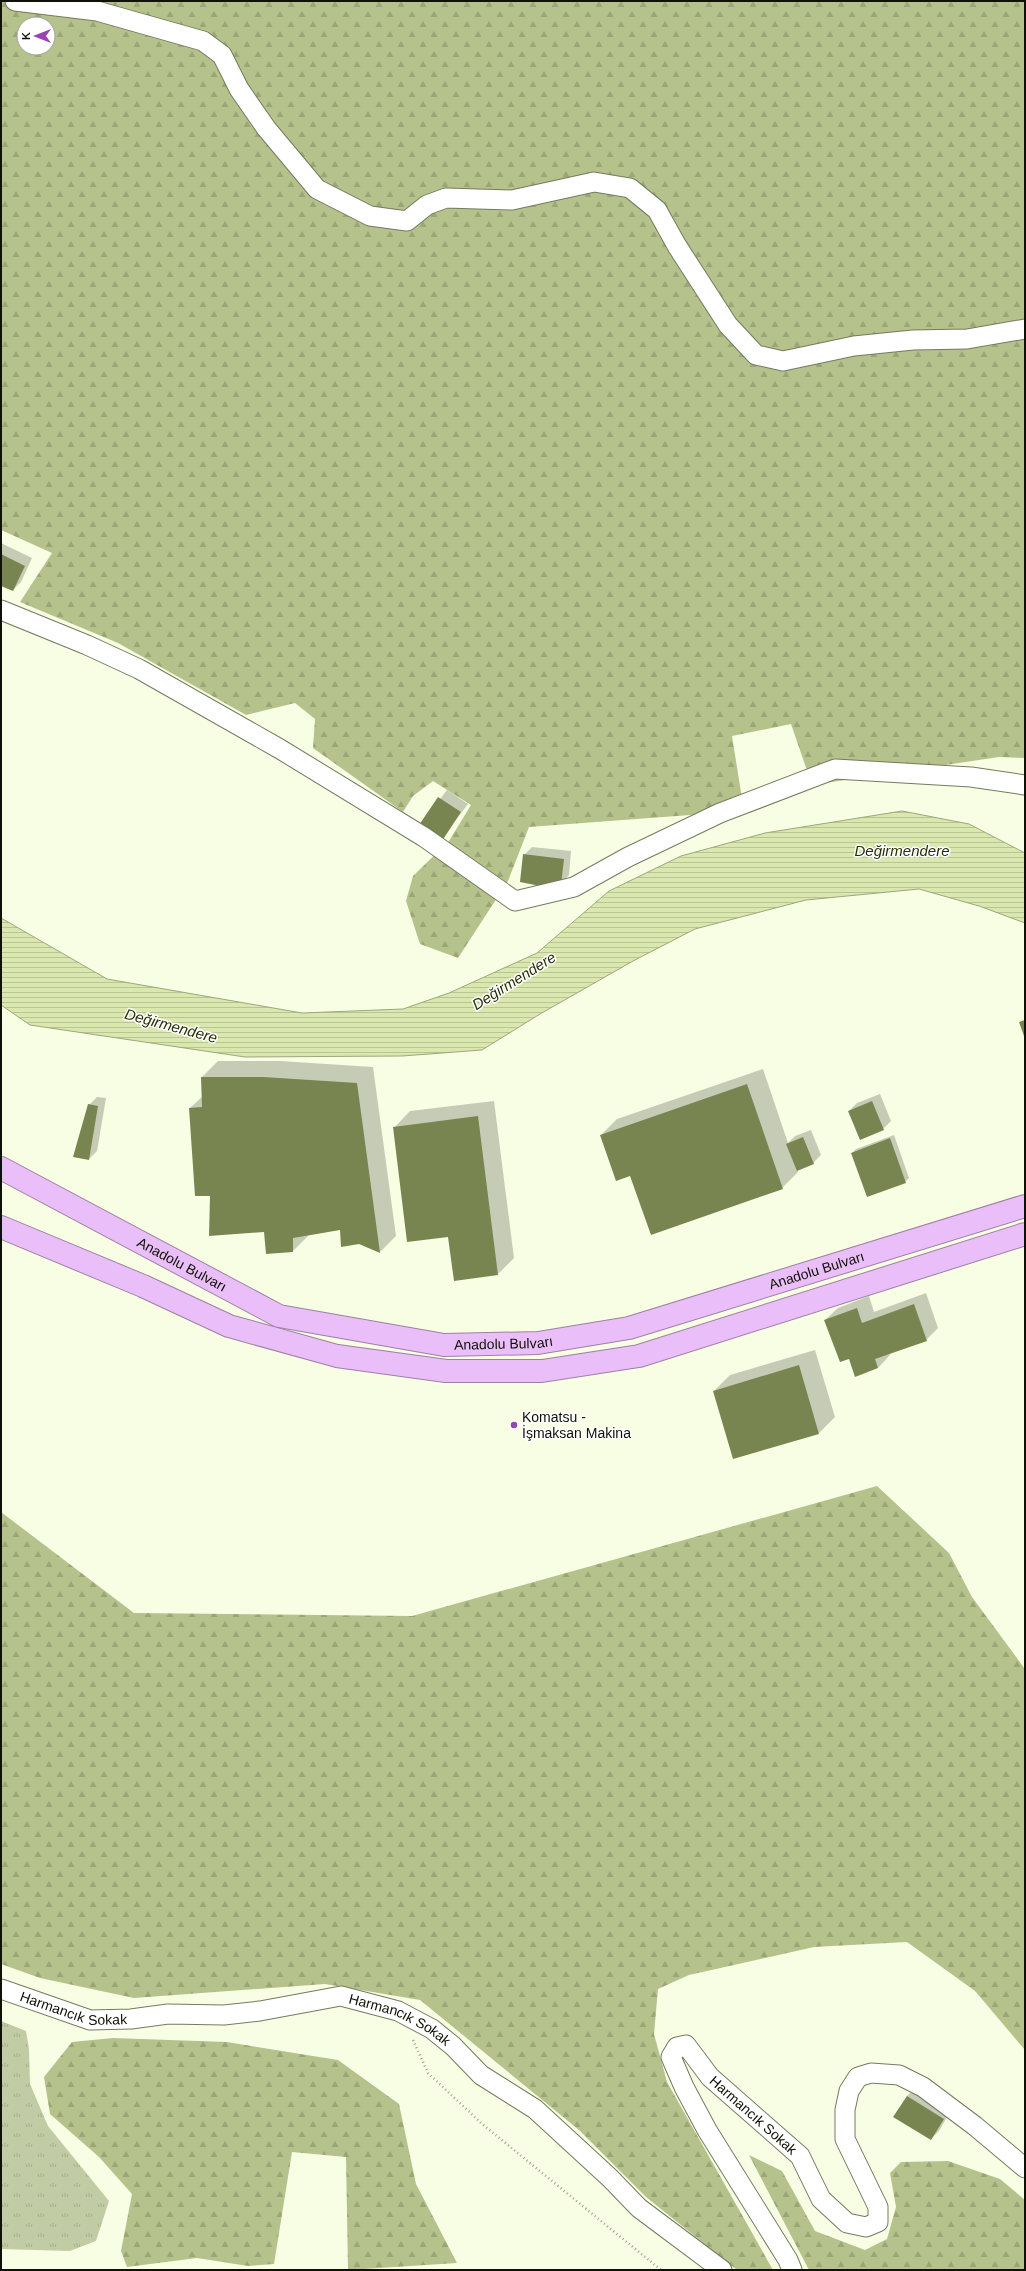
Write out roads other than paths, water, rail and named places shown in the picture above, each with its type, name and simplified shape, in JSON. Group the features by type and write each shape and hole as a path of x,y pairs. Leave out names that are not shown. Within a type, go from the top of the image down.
{"highway":[{"name":"Anadolu Bulvarı","path":"1,1168 279,1316 444,1345 538,1343 629,1328 1025,1206"},
{"name":"Anadolu Bulvarı","path":"1,1227 143,1286 229,1326 337,1356 446,1371 542,1371 640,1356 1025,1234"}],"street":[{"path":"15,1 97,11 203,41 222,55 239,88 266,128 316,189 370,216 407,221 427,205 446,198 512,200 594,182 630,188 658,210 677,246 728,325 756,355 783,361 854,346 913,340 967,339 1025,329"},
{"path":"1,610 87,645 139,669 280,749 424,837 515,901 574,887 628,857 720,813 835,769 971,777 1025,785"},
{"name":"Harmancık Sokak","path":"1,1989 90,2020 131,2019 168,2014 224,2015 260,2011 341,1996 398,2011 432,2029 453,2046 482,2075 535,2109 610,2178 639,2208 722,2270"},
{"name":"Harmancık Sokak","path":"792,2270 788,2260 707,2130 684,2088 671,2056 677,2047 686,2045 710,2077 800,2156 821,2199 846,2223 866,2227 878,2222 878,2207 845,2139 845,2110 849,2091 858,2077 871,2073 899,2075 923,2087 975,2126 1025,2168"}],"water":[{"name":"Değirmendere","path":"902,811 969,824 1025,853 1025,923 979,906 919,889 806,900 695,929 633,961 540,1014 482,1050 402,1056 245,1057 30,1025 1,1005 1,918 107,979 302,1013 403,1009 449,993 537,953 609,891 681,856 765,833"}],"place":[{"name":"Komatsu - İşmaksan Makina","path":"514,1425"}]}
